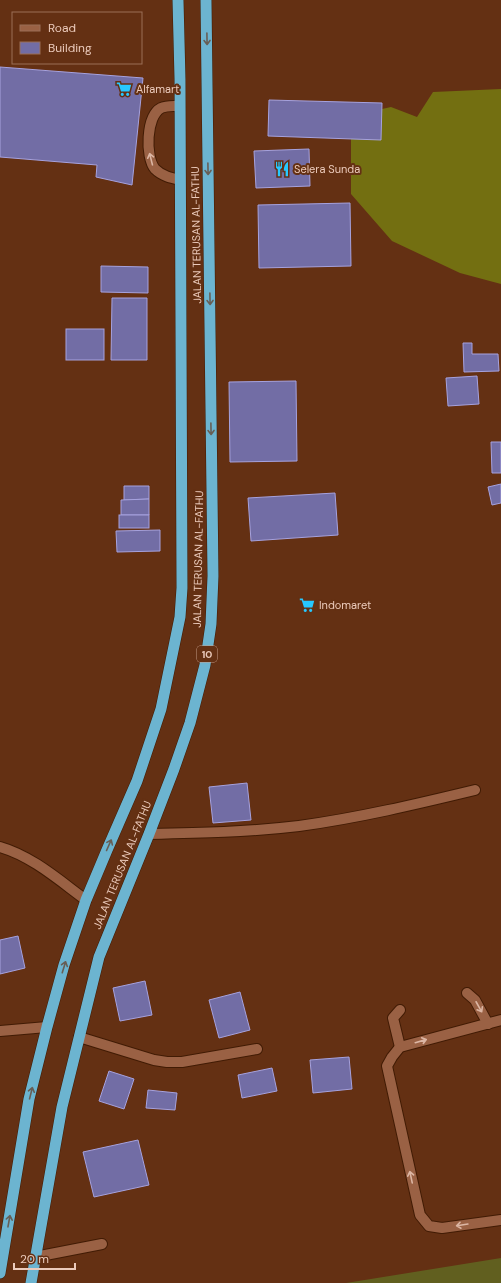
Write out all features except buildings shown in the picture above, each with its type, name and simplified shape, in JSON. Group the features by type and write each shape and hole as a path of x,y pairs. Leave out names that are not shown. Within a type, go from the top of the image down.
{"highway":[{"name":"JALAN TERUSAN AL-FATHU","path":"0,1273 29,1099 64,965 86,900 137,781 161,709 180,617 182,588 180,106 178,0"},
{"name":"JALAN TERUSAN AL-FATHU","path":"31,1283 62,1107 99,958 149,834 190,723 205,665 211,624 213,560 206,0"}],"street":[{"path":"180,106 161,108 155,113 148,131 148,144 151,162 154,168 163,176 180,180"},
{"path":"149,834 201,833 299,826 361,816 475,790"},
{"path":"0,847 34,863 86,900"},
{"path":"467,993 475,1000 488,1024"},
{"path":"400,1010 393,1018 400,1048"},
{"path":"501,1020 400,1048 392,1057 388,1066 420,1215 429,1226 442,1228 501,1220"},
{"path":"0,1031 47,1027"},
{"path":"79,1037 154,1060 167,1062 182,1062 257,1049"},
{"path":"35,1257 102,1244"}],"shaded area":[{"path":"501,89 501,284 460,273 392,241 351,194 351,139 382,109 391,107 417,117 433,92"},
{"path":"501,1258 501,1283 346,1283"}],"place":[{"name":"Alfamart","path":"124,89"},
{"name":"Selera Sunda","path":"282,169"},
{"name":"Indomaret","path":"307,605"}]}
